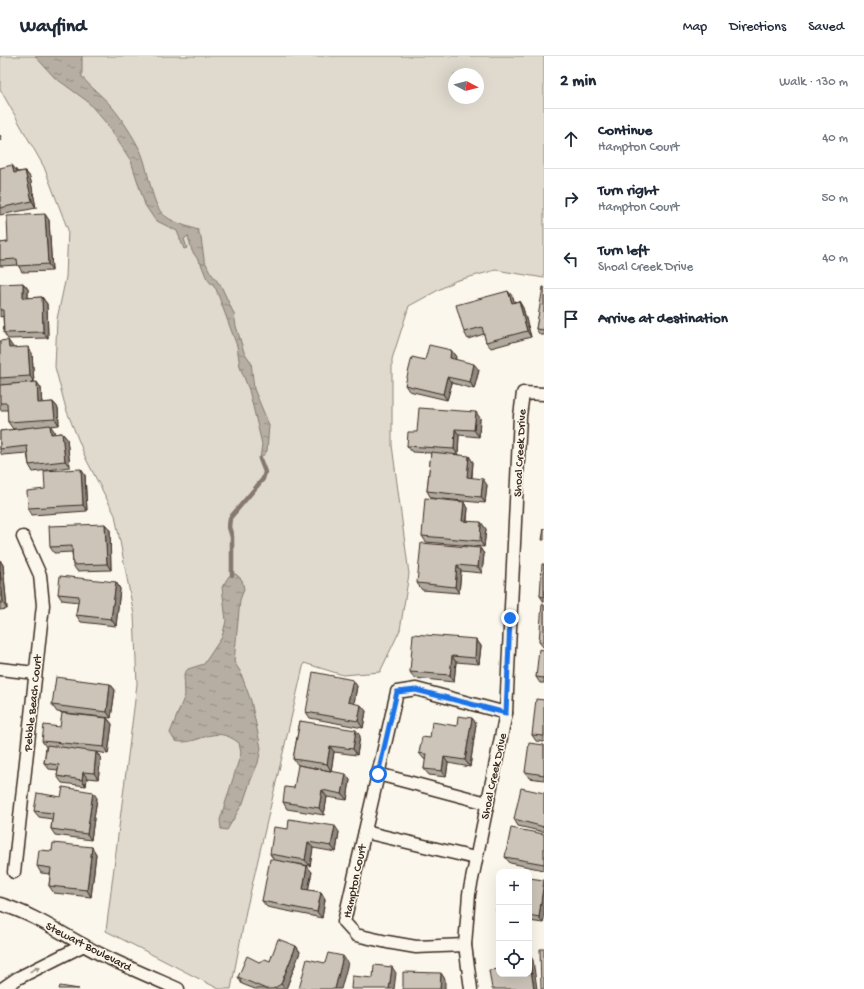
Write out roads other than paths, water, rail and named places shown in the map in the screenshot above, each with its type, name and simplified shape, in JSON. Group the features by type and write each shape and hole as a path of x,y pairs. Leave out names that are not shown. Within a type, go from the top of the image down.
{"street":[{"name":"Shoal Creek Drive","path":"471,989 465,945 469,894 475,858 488,803 506,713 520,416 524,393 544,394"},
{"name":"Pebble Beach Court","path":"14,872 42,600 40,574 23,537"},
{"path":"0,669 35,673"},
{"name":"Hampton Court","path":"465,945 416,947 387,942 356,935 344,922 397,692 416,690 506,713"},
{"path":"378,774 488,803"},
{"name":"Hampton Court","path":"364,832 475,858"},
{"name":"Stewart Boulevard","path":"0,904 11,908 101,955 178,989"},
{"path":"2,989 18,978 84,945"}],"water":[{"path":"35,56 82,56 82,77 116,112 140,150 158,208 169,219 198,230 201,238 204,259 210,272 221,286 234,314 244,352 251,362 254,389 269,425 267,451 260,459 262,444 249,390 240,367 237,346 216,289 207,279 201,264 192,251 188,236 184,239 187,248 184,249 177,231 155,220 145,205 131,161 107,124 87,101 54,77"},
{"path":"236,574 242,580 244,589 240,600 234,662 240,671 251,701 261,748 258,763 243,803 227,830 221,829 220,820 241,753 239,743 230,737 221,735 206,736 184,742 175,741 170,733 185,695 184,674 188,669 204,664 222,637 226,621 222,587 229,576"}],"waterway":[{"path":"232,575 232,537 229,527 230,518 263,479 265,472 260,459"}]}
